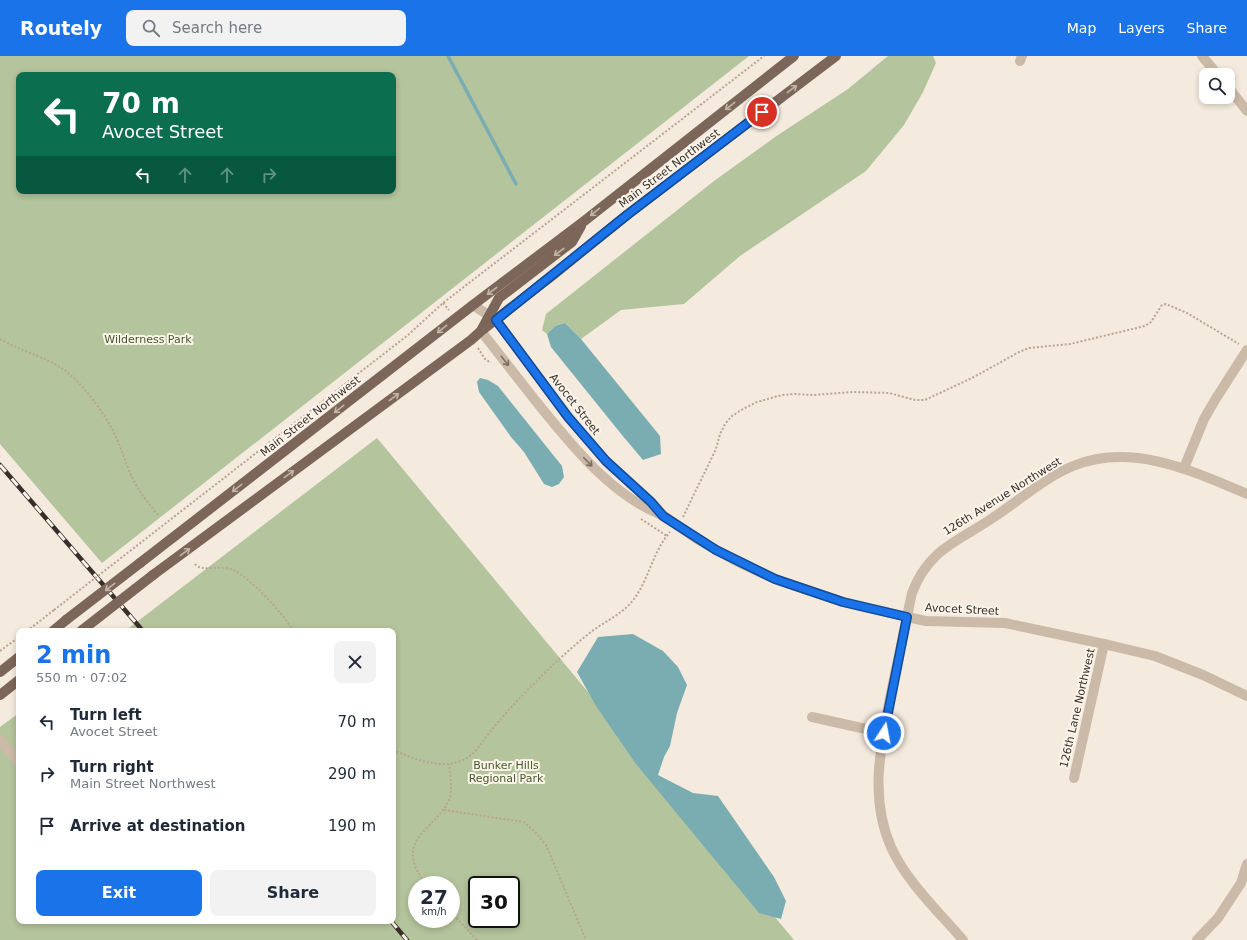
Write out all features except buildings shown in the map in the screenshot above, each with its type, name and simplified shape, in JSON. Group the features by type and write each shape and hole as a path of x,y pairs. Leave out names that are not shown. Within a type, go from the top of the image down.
{"main road":[{"name":"Main Street Northwest","path":"57,628 473,305 583,222 794,56"},
{"name":"Main Street Northwest","path":"85,628 153,575 471,340 493,318 836,56"},
{"name":"Main Street Northwest","path":"493,318 499,298 572,242 583,222"},
{"path":"0,672 16,660"},
{"path":"0,695 16,682"}],"street":[{"path":"1202,56 1212,68"},
{"path":"1235,96 1247,111"},
{"name":"Avocet Street","path":"473,305 493,318 568,417 606,461 651,502 663,516"},
{"name":"Avocet Street","path":"481,331 564,436 604,479 647,510 663,516 716,550 775,579 843,602 926,621 1004,623 1155,656 1203,675 1247,696"},
{"path":"1184,468 1204,419 1244,347"},
{"name":"126th Avenue Northwest","path":"963,940 903,868 891,847 879,806 878,769 884,733 912,593 918,579 936,555 949,544 994,518 1043,483 1073,466 1095,460 1118,457 1153,460 1184,468 1247,494"},
{"name":"126th Lane Northwest","path":"1074,778 1104,644"},
{"path":"812,717 884,733"},
{"path":"0,740 16,759"},
{"path":"1197,940 1218,918 1241,883 1247,864"}],"path":[{"path":"30,628 408,335 443,303 764,56"},
{"path":"396,751 424,761 449,764 464,759 472,754 504,716 564,654 592,631 622,611 634,599 661,544 684,517 716,449 720,434 725,424 732,416 757,402 782,395 813,395 853,392 889,394 915,400 925,400 974,377 1029,348 1070,344 1145,326 1151,322 1162,305 1166,304 1187,313 1244,347"},
{"path":"0,339 52,363 64,370 76,380 109,424 115,434 126,465 135,483 158,516"},
{"path":"195,564 201,569 224,567 241,575 270,601 292,628"},
{"path":"0,652 16,639"},
{"path":"420,876 412,860 412,852 422,832 444,810 450,798 451,786 449,764"},
{"path":"444,810 524,822 546,845 586,940"},
{"path":"460,922 477,940"}],"green space":[{"name":"Wilderness Park","path":"0,56 749,56 102,563 0,444"},
{"path":"888,56 933,56 936,63 923,92 904,125 866,171 740,256 684,304 621,310 581,339 565,323 555,326 547,334 542,330 546,314 714,181 775,137 848,89"},
{"name":"Bunker Hills Regional Park","path":"377,438 794,940 0,940 0,727 16,715 16,924 396,924 396,628 129,628"}],"water":[{"path":"565,323 581,339 660,436 661,454 643,460 551,347 547,334 555,326"},
{"path":"480,378 488,380 498,386 562,466 564,477 559,484 552,487 544,484 524,452 511,437 479,392 477,382"},
{"path":"633,634 663,651 678,667 687,685 677,713 670,746 664,757 658,775 693,793 718,796 774,877 786,901 781,919 759,913 636,764 596,706 577,672 598,637"}],"waterway":[{"path":"448,56 516,184"}],"railway":[{"path":"0,465 140,628"},
{"path":"394,924 407,940"}],"route":[{"path":"762,112 627,215 496,320 568,417 606,461 651,502 663,516 716,550 775,579 843,602 907,617 884,733"}]}
